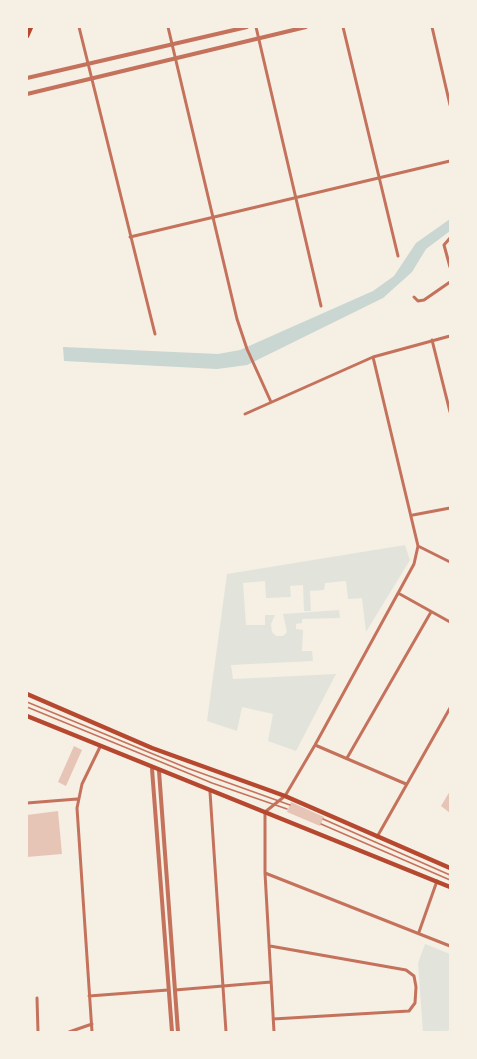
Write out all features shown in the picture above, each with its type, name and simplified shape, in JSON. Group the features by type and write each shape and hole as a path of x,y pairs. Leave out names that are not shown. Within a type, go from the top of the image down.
{"main road":[{"path":"27,36 31,27"},
{"path":"27,694 152,748 285,796 450,868"},
{"path":"27,716 210,792 450,887"}],"street":[{"path":"79,27 129,237 155,334"},
{"path":"168,27 212,217 247,349 272,402"},
{"path":"27,78 247,27"},
{"path":"256,27 321,306"},
{"path":"27,94 306,27"},
{"path":"343,27 398,256"},
{"path":"432,27 450,105"},
{"path":"129,237 450,161"},
{"path":"450,238 445,241 450,267"},
{"path":"414,297 417,300 424,300 450,282"},
{"path":"245,414 373,357 450,336"},
{"path":"432,340 450,412"},
{"path":"274,1032 265,873 265,812 285,796 315,745 414,564 418,546 373,357"},
{"path":"412,515 450,508"},
{"path":"418,546 450,562"},
{"path":"398,593 450,622"},
{"path":"347,758 431,612"},
{"path":"377,837 450,708"},
{"path":"315,745 406,784"},
{"path":"92,1032 77,799 100,747"},
{"path":"152,768 172,1032"},
{"path":"159,771 178,1032"},
{"path":"210,792 226,1032"},
{"path":"27,803 77,799"},
{"path":"265,873 450,946"},
{"path":"419,932 437,881"},
{"path":"270,946 412,973 416,987 415,1003 412,1009 273,1019"},
{"path":"89,996 272,982"},
{"path":"37,998 38,1032"},
{"path":"69,1032 92,1024"}],"lane":[{"path":"27,702 187,768 290,805"},
{"path":"27,707 195,776 288,810"},
{"path":"323,819 450,876"},
{"path":"321,824 450,880"}],"shaded area":[{"path":"450,219 450,231 426,249 412,272 383,298 247,365 217,369 64,361 63,347 218,354 240,350 373,291 394,276 416,243"},
{"path":"405,545 410,560 366,632 362,598 348,599 346,581 325,583 324,590 310,591 311,611 304,611 303,585 290,586 291,597 266,598 265,581 243,583 246,625 265,625 265,615 275,615 271,624 272,632 276,636 283,636 287,632 283,614 339,610 340,618 302,619 302,623 296,624 296,629 303,630 302,651 312,651 313,661 231,665 233,679 336,674 296,751 268,741 273,714 242,707 237,731 207,721 227,574"},
{"path":"425,944 450,954 450,1030 444,1032 423,1032 418,963"}],"building":[{"path":"74,746 82,750 66,786 58,782"},
{"path":"450,791 450,813 441,806"},
{"path":"291,802 324,817 320,826 287,812"},
{"path":"58,811 62,854 27,857 27,815"}]}
